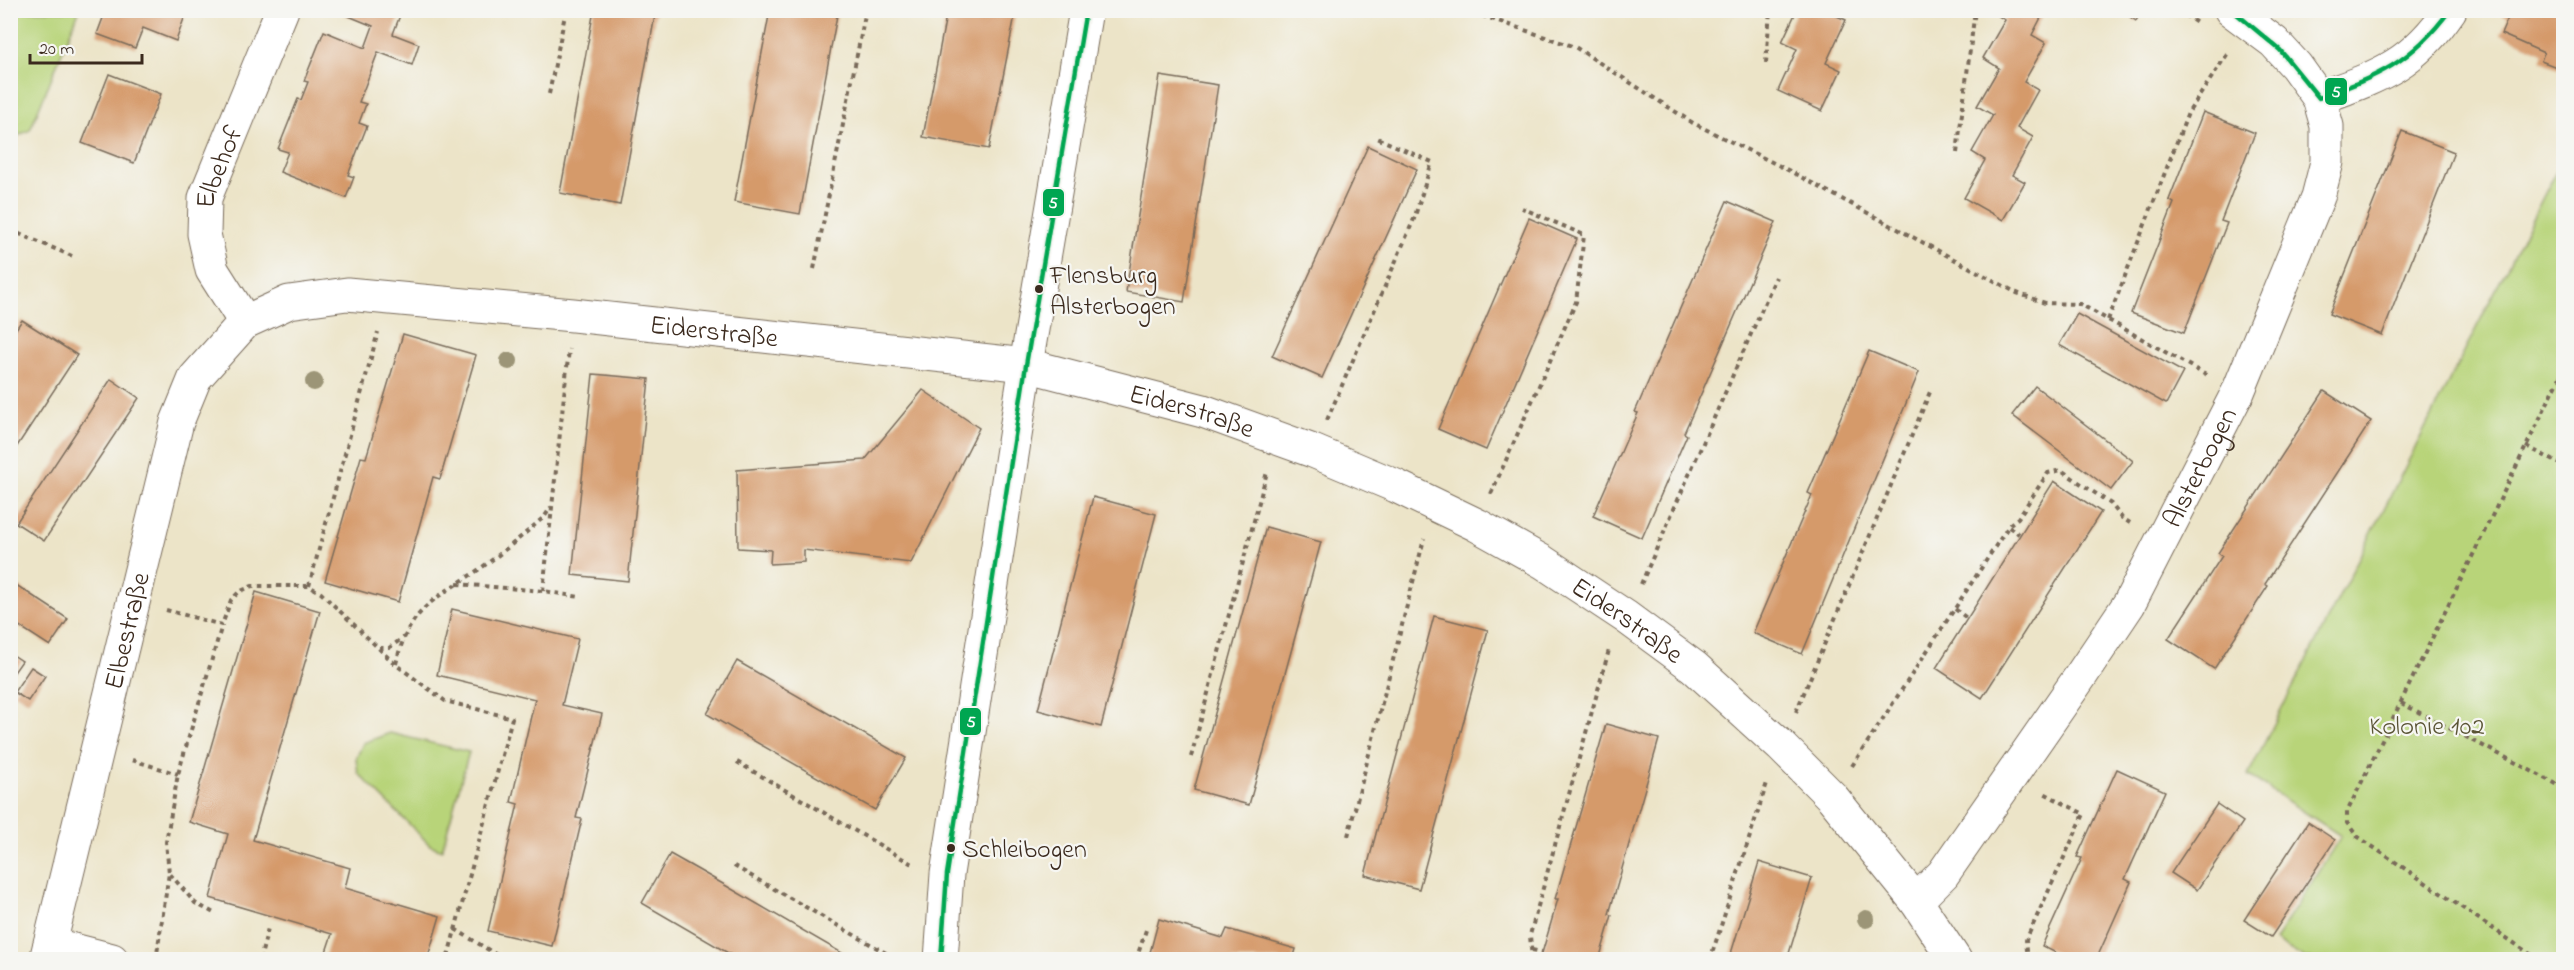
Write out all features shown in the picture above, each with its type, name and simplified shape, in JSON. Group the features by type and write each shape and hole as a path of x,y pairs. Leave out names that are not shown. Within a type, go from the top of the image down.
{"street":[{"name":"Elbehof","path":"245,322 212,270 204,234 205,198 282,10"},
{"path":"941,960 947,874 1026,365 1086,10"},
{"path":"2319,98 2378,77 2412,55 2433,36 2450,10"},
{"name":"Alsterbogen","path":"1916,901 1943,874 2129,604 2238,392 2318,198 2327,162 2327,126 2319,98 2296,66 2274,42 2240,16"},
{"name":"Eiderstraße","path":"245,322 289,302 347,294 573,315 1026,365 1203,411 1277,437 1477,525 1543,562 1626,617 1694,667 1781,746 1832,797 1916,901 1955,960"},
{"name":"Elbestraße","path":"48,952 181,411 195,378 245,322"},
{"path":"48,952 112,960"}],"path":[{"path":"549,94 566,10"},
{"path":"814,269 866,10"},
{"path":"1465,10 1575,47 1693,123 1784,168 2017,293 2045,303 2080,304 2238,392"},
{"path":"1766,63 1770,10"},
{"path":"1957,153 1976,10"},
{"path":"2108,320 2188,113 2240,16"},
{"path":"1313,451 1414,219 1432,162 1377,138"},
{"path":"1477,525 1576,302 1584,235 1522,208"},
{"path":"10,230 72,256"},
{"path":"1532,960 1530,935 1607,652 1626,617 1776,277"},
{"path":"309,586 387,298"},
{"path":"543,591 573,315"},
{"path":"2540,960 2357,836 2347,823 2347,812 2564,369"},
{"path":"1710,960 1764,789 1930,392"},
{"path":"1191,758 1277,437"},
{"path":"2526,446 2564,466"},
{"path":"1832,797 2008,527 2018,518 2048,473 2061,470 2111,504 2122,518 2161,542"},
{"path":"1348,836 1433,504"},
{"path":"395,664 404,637 417,614 429,602 517,540 545,516 552,505"},
{"path":"2008,527 2019,534"},
{"path":"456,584 543,591 580,597"},
{"path":"156,960 169,873 166,842 178,774 231,600 239,592 252,586 309,586 321,593 395,664 445,701 512,718 447,960"},
{"path":"134,601 222,625"},
{"path":"1955,609 1968,619"},
{"path":"378,648 389,648 404,637"},
{"path":"2401,703 2564,788"},
{"path":"97,750 178,774"},
{"path":"737,762 916,866 947,874"},
{"path":"2011,777 2084,814 2026,940 2028,960"},
{"path":"734,866 898,960"},
{"path":"169,873 195,903 214,913"},
{"path":"1136,960 1147,927"},
{"path":"260,960 268,928"},
{"path":"455,929 505,960"},
{"path":"1531,949 1542,952"}],"green space":[{"path":"10,11 79,11 30,130 11,139"},
{"name":"Kolonie 102","path":"2563,158 2563,959 2305,959 2275,940 2341,836 2248,775"},
{"path":"390,733 469,752 442,850 430,845 358,773 356,759 363,743"}],"building":[{"path":"106,10 119,14 120,10 187,10 176,41 143,28 135,48 97,34"},
{"path":"334,10 402,10 393,34 419,44 412,65 378,52 359,102 366,104 359,123 367,126 348,175 354,177 346,198 280,172 288,152 278,149 298,99 301,100 308,82 304,81 324,31 365,48 373,26"},
{"path":"594,10 656,10 620,205 560,193"},
{"path":"770,10 838,10 800,214 734,202"},
{"path":"947,10 1016,10 989,149 923,137"},
{"path":"1797,10 1831,10 1830,13 1846,20 1826,63 1841,70 1822,111 1778,91 1797,49 1782,42"},
{"path":"1989,10 2045,10 2032,35 2046,43 2024,82 2038,90 2017,128 2033,137 2012,175 2025,182 2003,220 1964,198 1985,160 1972,152 1993,115 1977,106 1999,68 1983,58 2005,20"},
{"path":"2124,10 2142,10 2136,21 2123,12"},
{"path":"2503,10 2564,10 2564,70 2541,61 2544,53 2501,34 2508,18 2501,15"},
{"path":"109,74 161,94 134,163 82,143"},
{"path":"1160,76 1218,85 1184,302 1126,292"},
{"path":"2203,112 2255,133 2221,221 2227,223 2184,333 2131,313 2174,203 2169,200"},
{"path":"2402,131 2454,152 2382,335 2329,314"},
{"path":"1368,146 1417,169 1322,378 1272,356"},
{"path":"1727,201 1776,222 1684,433 1687,435 1642,538 1593,516 1638,413 1635,412"},
{"path":"1529,218 1577,239 1486,450 1438,429"},
{"path":"2077,314 2183,372 2166,404 2059,345"},
{"path":"22,320 77,355 10,457 10,338"},
{"path":"403,334 476,355 440,479 433,477 398,602 325,581 361,457 366,458"},
{"path":"1869,351 1919,372 1802,654 1753,633 1812,495 1808,493"},
{"path":"593,374 649,379 628,581 572,575"},
{"path":"111,379 139,398 44,541 16,523"},
{"path":"2035,386 2133,461 2111,490 2012,415"},
{"path":"923,390 979,428 911,563 804,550 804,562 770,564 771,550 738,548 737,470 865,460"},
{"path":"2324,391 2371,421 2265,584 2268,586 2214,669 2168,639 2222,556 2218,553"},
{"path":"2054,481 2101,512 1982,698 1936,668"},
{"path":"1093,497 1156,514 1101,727 1038,710"},
{"path":"1266,527 1321,542 1249,805 1194,790"},
{"path":"10,581 68,619 50,646 10,620"},
{"path":"256,592 320,611 253,840 350,868 345,888 440,916 427,960 342,960 325,955 332,934 210,898 228,834 189,822"},
{"path":"452,609 578,639 562,705 602,714 576,818 582,819 552,946 488,931 518,804 511,802 535,699 437,675"},
{"path":"1434,616 1488,630 1419,889 1365,875"},
{"path":"10,653 22,661 10,678"},
{"path":"737,661 906,758 875,810 707,714"},
{"path":"31,667 45,676 28,701 14,692"},
{"path":"1606,724 1659,739 1609,914 1612,915 1599,960 1540,960 1558,899 1555,899"},
{"path":"2117,769 2165,791 2125,879 2131,882 2096,960 2070,960 2042,946 2082,858 2077,857"},
{"path":"2217,804 2243,822 2197,890 2171,873"},
{"path":"2308,822 2335,840 2271,937 2244,920"},
{"path":"670,854 854,960 740,960 642,903"},
{"path":"1759,862 1812,878 1787,960 1729,960"},
{"path":"1159,919 1223,938 1227,929 1296,949 1293,960 1148,960"}],"transit line":[{"name":"5","path":"941,960 947,874 1026,365 1086,10"},
{"name":"5","path":"2232,10 2280,50 2319,98 2392,66 2421,43 2450,10"}],"place":[{"name":"Flensburg Alsterbogen","path":"1039,289"},
{"name":"Schleibogen","path":"951,848"}]}
